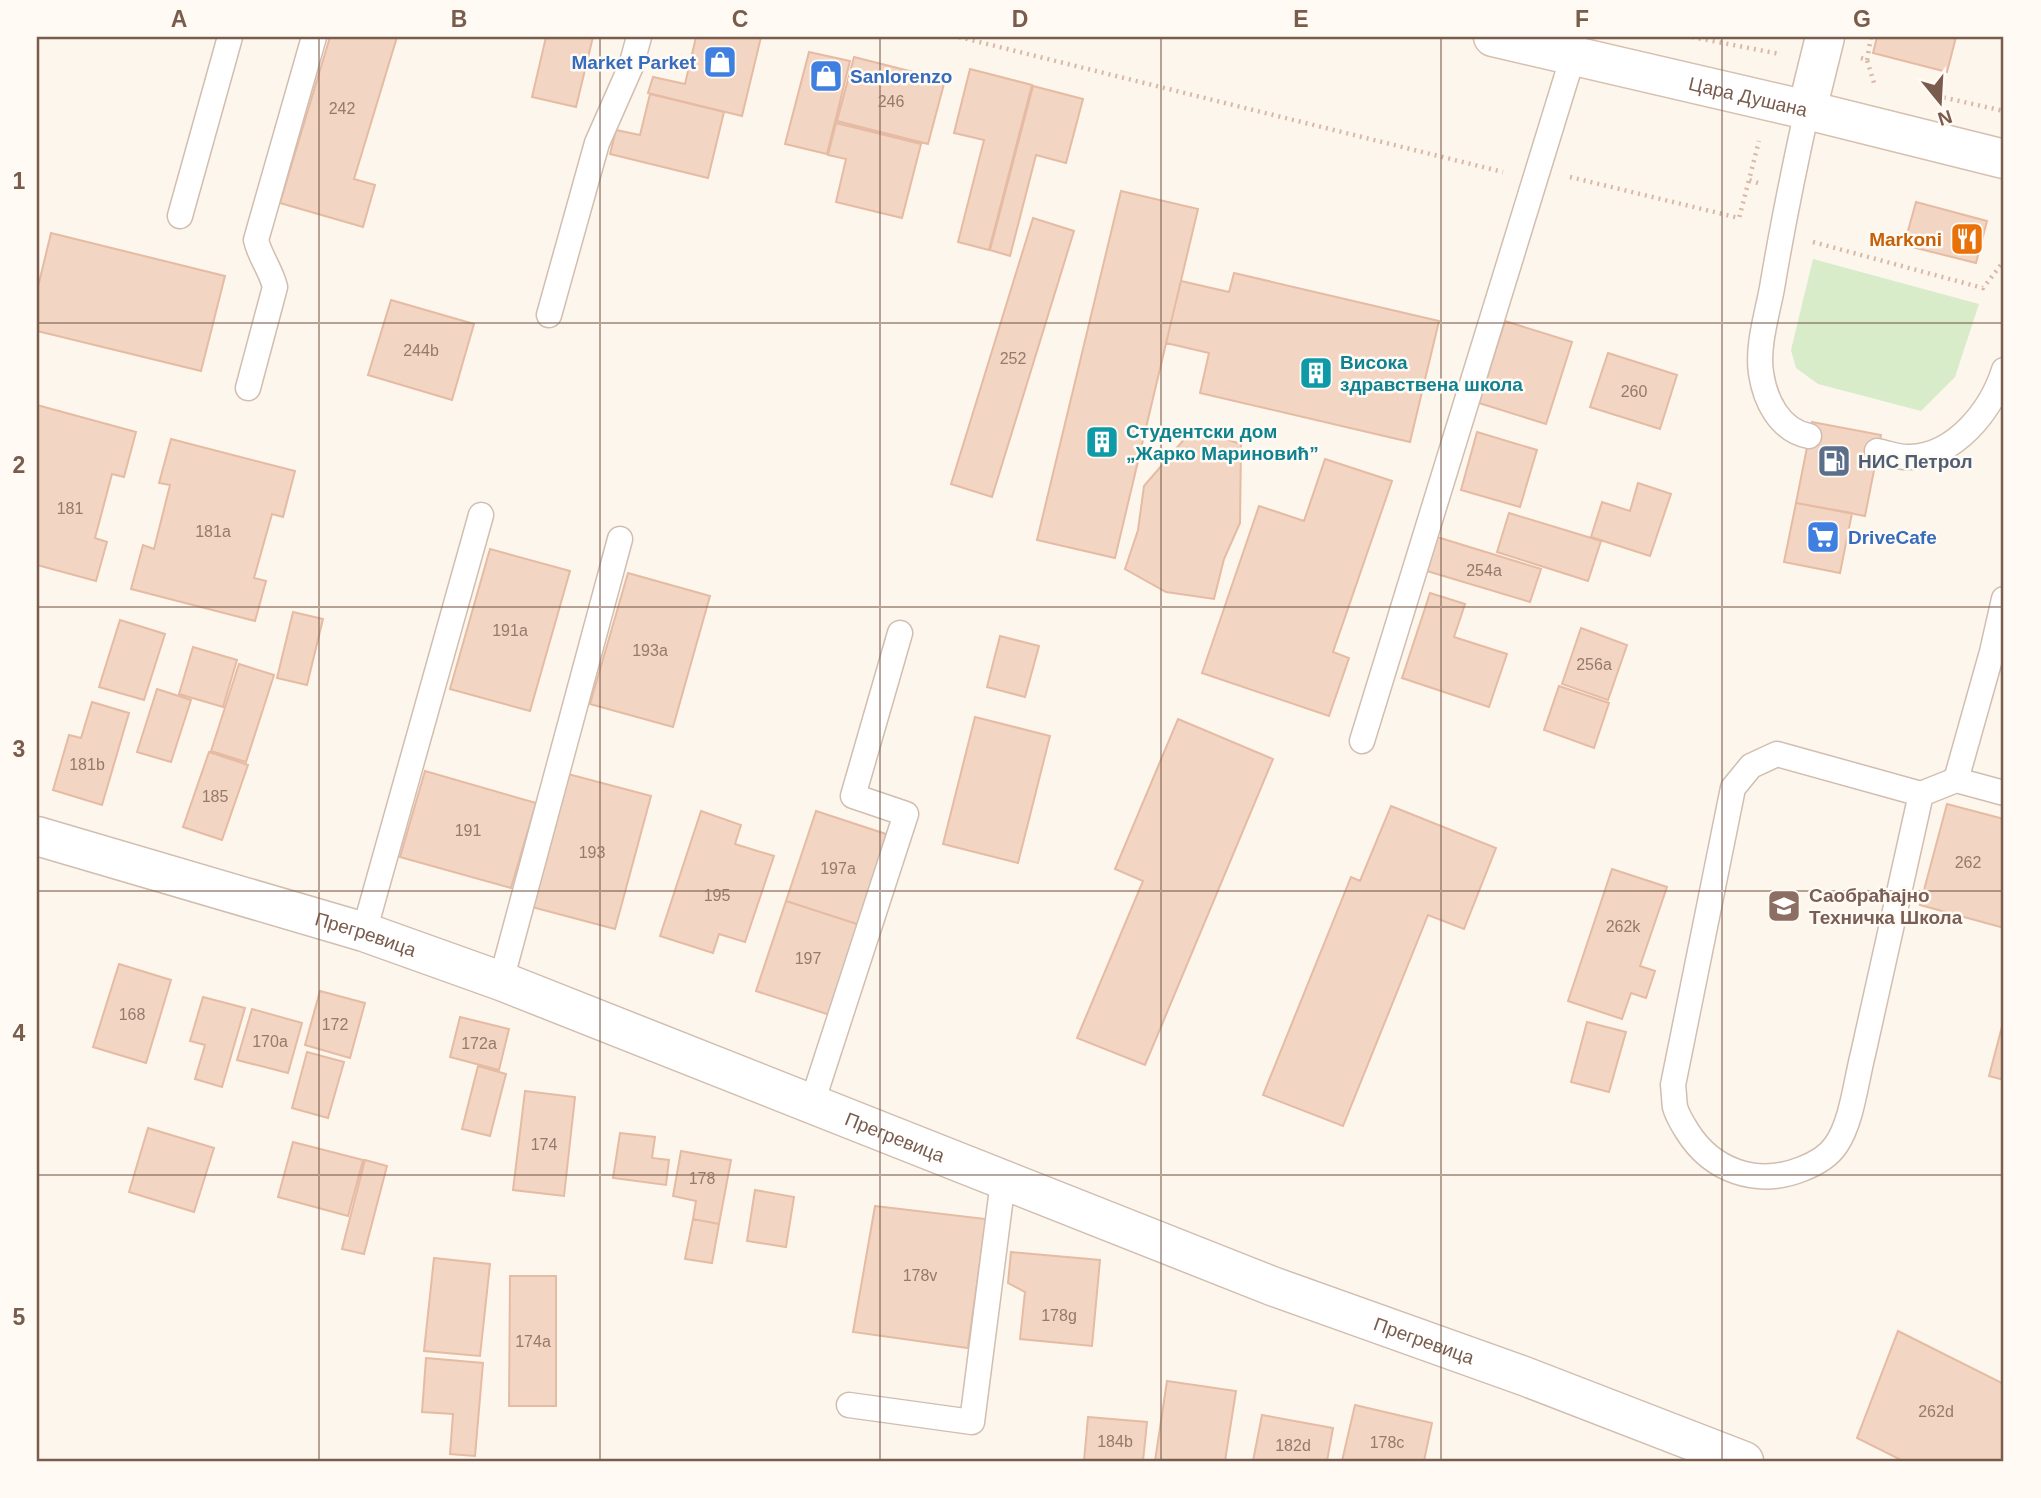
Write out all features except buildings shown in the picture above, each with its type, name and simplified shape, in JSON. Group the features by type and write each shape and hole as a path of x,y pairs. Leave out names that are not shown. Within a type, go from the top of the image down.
{"street":[{"name":"Цара Душана","path":"1493,37 2004,159"},
{"path":"1807,110 1825,37"},
{"name":"Прегревица","path":"37,836 364,932 502,981 1272,1286 1524,1376 1744,1461"}],"lane":[{"path":"180,216 230,37"},
{"path":"248,388 275,287 256,240 314,37"},
{"path":"549,315 597,143 631,66 639,37"},
{"path":"1362,740 1573,56"},
{"path":"1807,110 1762,338 1760,370 1766,399 1779,419 1799,434 1809,436"},
{"path":"1877,451 1907,458 1930,455 1952,445 1977,420 2000,383 2004,370"},
{"path":"364,932 481,515"},
{"path":"502,981 620,539"},
{"path":"1956,780 1998,653 2004,599"},
{"path":"812,1103 906,814 853,796 900,633"},
{"path":"1921,794 1870,1025 1840,1138 1835,1147 1817,1163 1790,1174 1765,1177 1720,1166 1697,1146 1683,1124 1675,1108 1673,1086 1733,788 1751,766 1777,754 1921,794 1956,780 2004,793"},
{"path":"849,1405 972,1422 1003,1181"}],"path":[{"path":"959,37 1503,172 1537,170 1739,218 1749,180"},
{"path":"1692,37 1784,55"},
{"path":"1867,60 1871,37"}],"green space":[{"path":"1813,259 1979,304 1955,377 1921,411 1818,384 1796,368 1791,350"}],"place":[{"name":"Market Parket","path":"720,62"},
{"name":"Sanlorenzo","path":"826,76"},
{"name":"Markoni","path":"1967,239"},
{"name":"Висока здравствена школа","path":"1316,373"},
{"name":"Студентски дом „Жарко Мариновић”","path":"1102,442"},
{"name":"НИС Петрол","path":"1834,461"},
{"name":"DriveCafe","path":"1823,537"},
{"name":"Саобраћајно Техничка Школа","path":"1784,906"}]}
